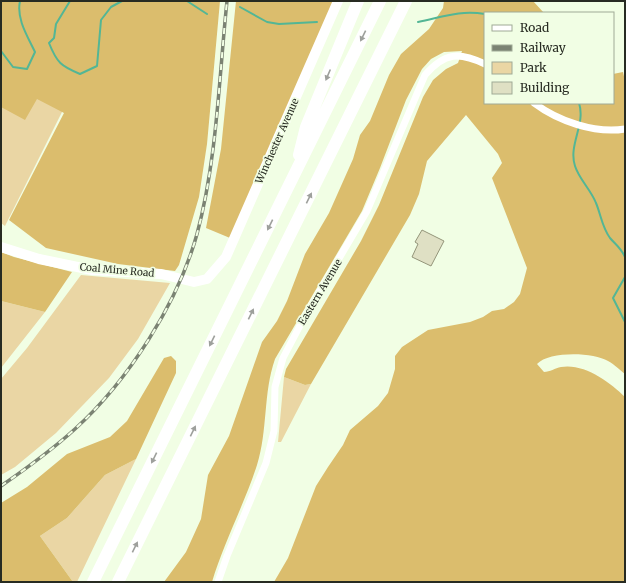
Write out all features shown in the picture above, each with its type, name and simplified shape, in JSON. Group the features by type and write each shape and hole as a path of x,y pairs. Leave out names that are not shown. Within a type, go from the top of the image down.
{"highway":[{"path":"293,177 306,127 358,1"},
{"path":"93,582 380,1"},
{"path":"118,582 406,1"}],"street":[{"name":"Winchester Avenue","path":"209,277 226,258 338,1"},
{"name":"Eastern Avenue","path":"218,582 226,556 266,463 274,431 275,387 283,358 305,316 367,211 425,75 434,64 455,55 470,57 484,64"},
{"path":"536,104 564,120 600,128 625,129"},
{"name":"Coal Mine Road","path":"1,247 39,259 92,270 160,274 194,282 209,277"}],"green space":[{"path":"1,70 65,106 5,226 1,223"},
{"path":"81,275 170,283 138,339 109,378 56,433 15,467 1,475 1,379 27,348"},
{"path":"1,301 45,312 1,368"},
{"path":"284,377 305,385 311,384 281,442 278,442"},
{"path":"136,459 77,582 73,582 40,536 67,518 105,475"}],"shaded area":[{"path":"1,1 220,1 207,144 199,197 179,265 175,271 118,264 46,248 9,220 64,113 37,99 25,120 1,107"},
{"path":"236,1 334,1 230,238 206,228 221,149"},
{"path":"444,1 533,1 543,12 484,12 484,104 614,104 614,74 623,72 625,81 625,374 608,361 592,356 571,354 561,355 543,360 537,364 544,372 561,367 579,368 587,371 612,385 625,397 625,582 274,582 288,558 316,486 343,445 350,430 378,406 388,393 395,369 395,356 402,347 428,330 470,322 483,317 492,311 504,309 514,302 520,294 527,268 492,178 502,163 498,154 466,115 427,161 419,194 410,215 311,384 305,385 284,377 286,369 361,241 379,205 423,97 433,80 446,69 458,63 462,51 444,52 431,59 422,69 406,100 362,211 275,359 271,372 263,438 257,465 222,552 212,582 164,582 186,552 201,519 208,475 229,436 262,342 277,321 287,301 305,254 329,213 353,159 360,135 370,121 389,75 401,54 429,29 443,8"},
{"path":"1,252 14,257 72,272 45,312 1,301"},
{"path":"171,356 176,361 176,373 136,459 105,475 67,518 40,536 73,582 1,582 1,503 27,487 67,454 110,437 127,421 164,358"}],"building":[{"path":"422,230 444,241 431,266 412,257 418,244 415,242"}],"waterway":[{"path":"1,51 13,67 27,69 35,52 21,21 19,8 20,1"},
{"path":"70,1 56,24 54,38 49,43 60,63 68,69 80,74 97,66 101,20 111,7 122,1"},
{"path":"187,1 207,14"},
{"path":"240,7 267,22 279,24 317,22"},
{"path":"418,22 459,13 484,14"},
{"path":"579,104 581,111 573,158 575,166 594,198 607,234 625,257"},
{"path":"625,277 613,298 625,322"}],"railway":[{"path":"1,486 30,466 75,429 95,410 114,388 149,339 177,287 197,234 204,206 213,148 227,1"}]}
